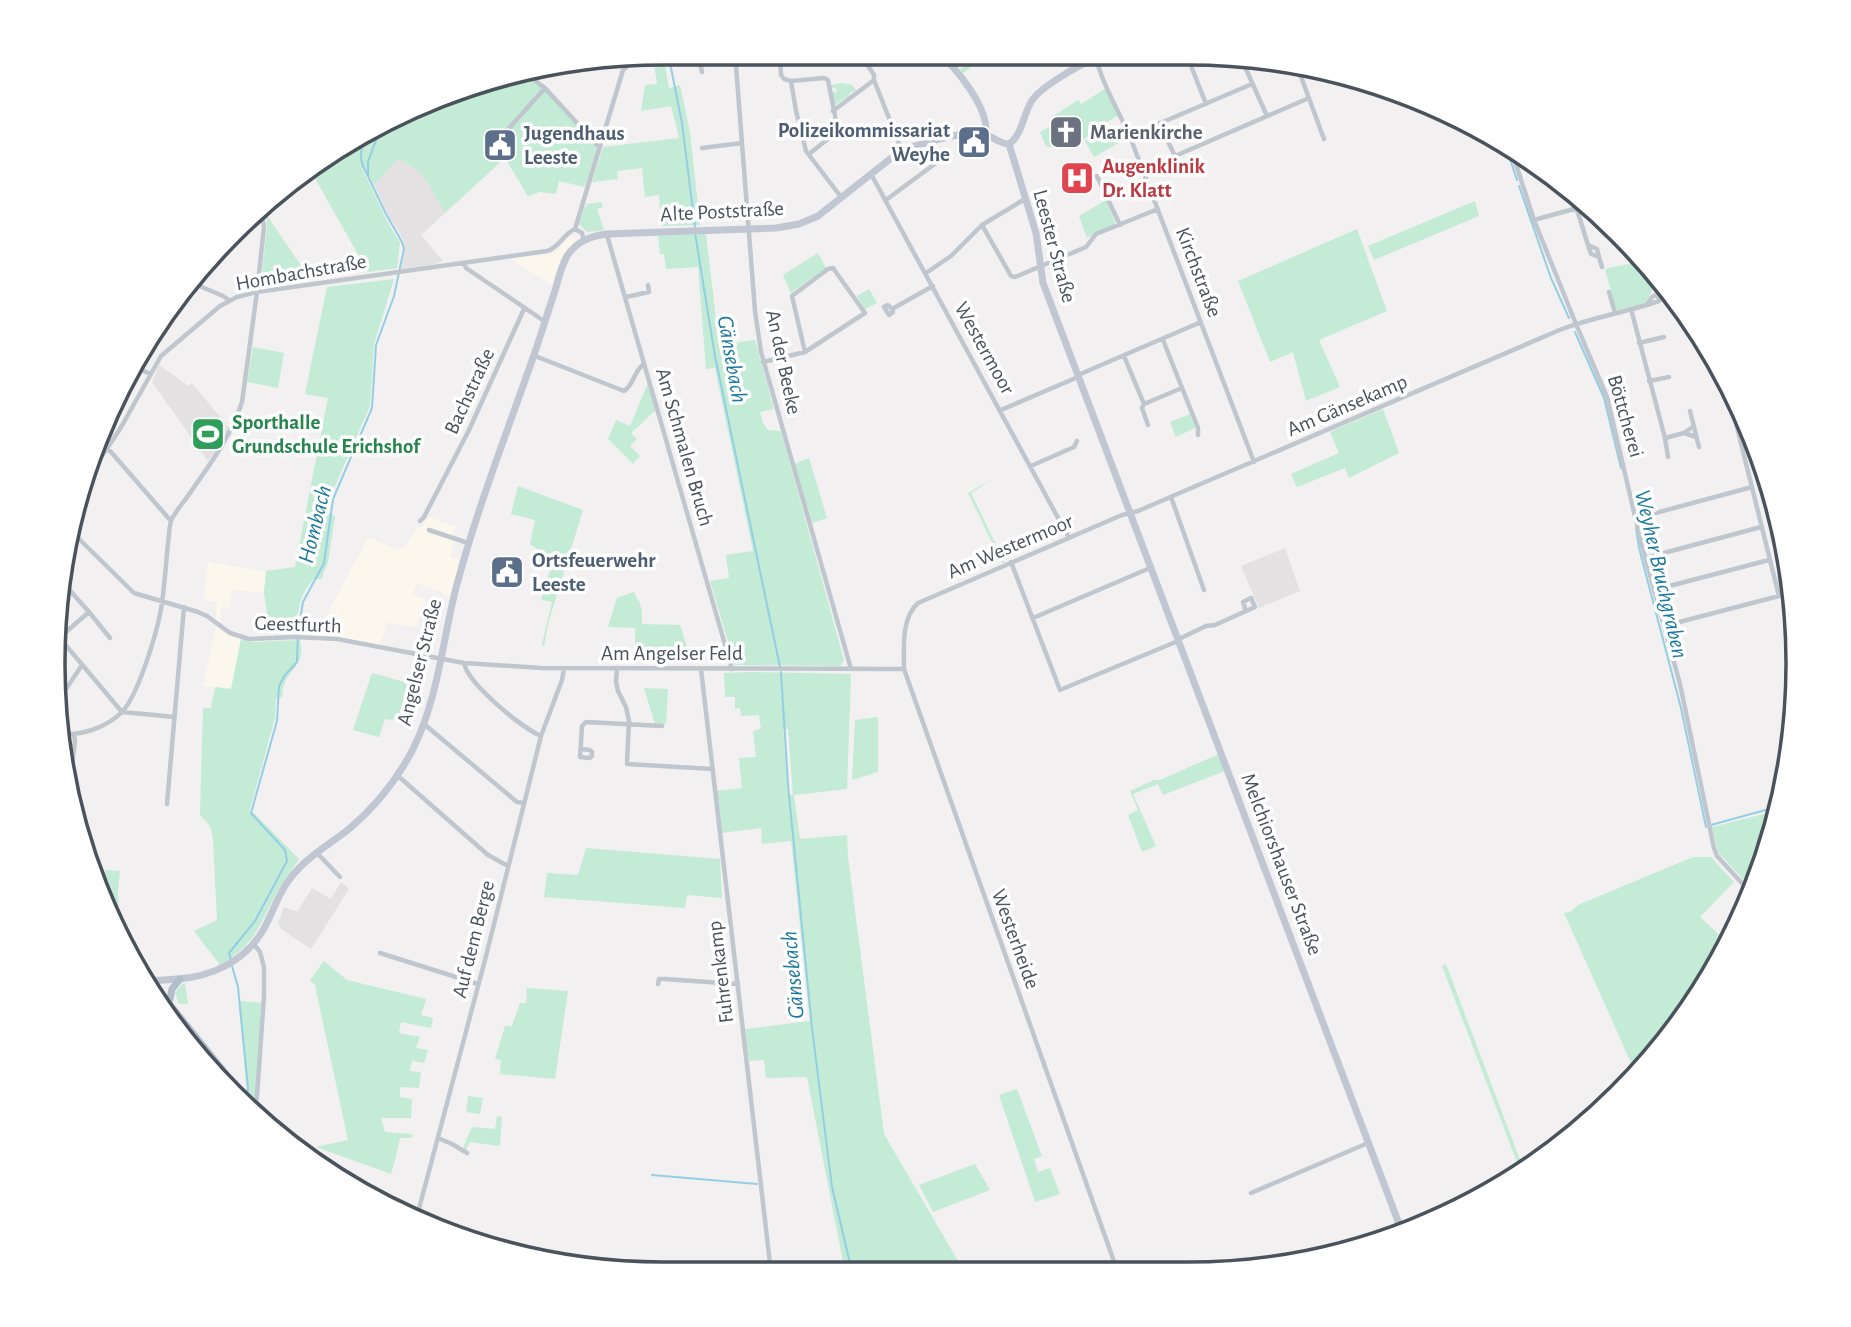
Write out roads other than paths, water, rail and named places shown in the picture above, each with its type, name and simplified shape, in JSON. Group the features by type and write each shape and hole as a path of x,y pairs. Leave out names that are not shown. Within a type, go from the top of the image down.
{"main road":[{"path":"951,65 978,102 985,119 985,134 1004,144 1009,144 1017,135 1034,97 1081,65"},
{"name":"Alte Poststraße","path":"584,240 607,234 799,225 818,216 902,151 971,133 985,134"},
{"name":"Leester Straße","path":"1009,144 1036,233 1042,283 1130,512"},
{"name":"Angelser Straße","path":"158,983 211,973 230,963 253,943 284,886 295,872 364,815 385,793 411,753 432,701 455,590 469,543 562,267 574,247 584,240"},
{"name":"Melchiorshauser Straße","path":"1130,512 1399,1223"},
{"path":"170,1001 177,979"},
{"path":"185,1024 206,1049"}],"street":[{"path":"701,65 702,72"},
{"name":"An der Beeke","path":"737,65 757,331 763,362 851,669"},
{"path":"781,65 782,78 791,81 824,78 828,80 838,131 809,154"},
{"path":"868,65 902,151"},
{"name":"Kirchstraße","path":"1100,65 1105,85 1130,136 1254,461"},
{"path":"1191,65 1206,104"},
{"path":"584,240 582,233 575,229 623,70 628,66"},
{"path":"1245,68 1267,116"},
{"path":"1301,75 1324,139"},
{"path":"533,79 545,88 599,147"},
{"path":"833,111 874,80"},
{"path":"791,81 806,150 842,198"},
{"path":"1130,136 1252,84"},
{"path":"502,136 545,88"},
{"path":"1159,123 1175,156 1309,97"},
{"path":"702,148 742,143"},
{"path":"886,200 936,163"},
{"name":"Böttcherei","path":"1516,163 1534,220 1607,397 1645,558 1680,684 1714,848 1717,856 1744,885"},
{"name":"Westermoor","path":"871,174 1069,538"},
{"path":"1097,176 1120,225"},
{"path":"926,274 951,256 982,225 1025,199"},
{"path":"982,225 1015,277 1086,247 1095,235 1158,209"},
{"path":"1534,220 1577,209"},
{"path":"1580,211 1588,245 1597,249 1602,267"},
{"path":"69,734 86,732 106,723 122,712 130,700 156,634 171,521 237,418 242,402 257,292 264,228 262,219"},
{"name":"Hombachstraße","path":"102,456 161,356 229,300 257,292 551,250 575,229"},
{"name":"Am Schmalen Bruch","path":"607,234 732,669"},
{"path":"464,262 466,268 545,321"},
{"path":"763,362 805,352 865,313 833,268 792,296 805,352"},
{"path":"626,297 649,292 648,285"},
{"path":"199,286 229,300"},
{"path":"892,309 933,286"},
{"path":"1609,292 1615,313"},
{"name":"Am Gänsekamp","path":"1130,512 1171,497 1576,324 1659,301 1658,293"},
{"name":"Bachstraße","path":"420,521 469,429 524,309"},
{"path":"1631,309 1668,457"},
{"path":"1001,410 1201,322"},
{"path":"1639,343 1664,337"},
{"path":"1163,340 1198,428 1198,435"},
{"path":"534,355 624,391 628,389 636,371 644,364"},
{"path":"1124,356 1144,404 1142,408 1148,425"},
{"path":"142,370 150,374"},
{"path":"1649,381 1669,377"},
{"path":"1144,404 1182,388"},
{"path":"1690,411 1699,447"},
{"path":"1664,626 1779,596 1736,423"},
{"path":"1665,438 1684,433 1694,426"},
{"path":"1684,433 1696,438"},
{"path":"1031,466 1074,447 1077,441"},
{"path":"107,449 171,521"},
{"path":"1637,519 1752,487"},
{"path":"1171,497 1204,590"},
{"name":"Am Westermoor","path":"907,616 918,603 1130,512"},
{"path":"1645,558 1761,527"},
{"path":"429,530 469,543"},
{"name":"Geestfurth","path":"78,538 134,593 207,616 230,633 265,639 298,637 357,642 440,659"},
{"path":"1654,590 1769,560"},
{"path":"1011,562 1060,690 1246,611"},
{"path":"1033,618 1151,567"},
{"path":"69,590 110,638"},
{"path":"167,804 184,607"},
{"path":"66,631 89,612"},
{"name":"Westerheide","path":"907,616 904,670 1114,1262"},
{"path":"65,646 122,712 174,717"},
{"name":"Am Angelser Feld","path":"440,659 464,663 564,668 904,670"},
{"path":"464,663 468,674 480,690 528,729 541,736"},
{"path":"66,690 82,665"},
{"name":"Auf dem Berge","path":"419,1210 541,736 564,668"},
{"path":"617,668 616,682 626,707 629,724 626,764 713,769"},
{"name":"Fuhrenkamp","path":"701,669 770,1262"},
{"path":"581,749 582,726 586,722 662,726"},
{"path":"424,724 517,802 524,803"},
{"path":"73,760 74,735"},
{"path":"397,775 488,855 508,866"},
{"path":"317,853 340,877"},
{"path":"253,943 263,957 265,978 256,1102"},
{"path":"380,953 478,984"},
{"path":"658,984 659,979 664,979 738,984"},
{"path":"438,1138 467,1153"},
{"path":"1251,1193 1369,1142"}],"water":[{"path":"314,517 323,526 323,534 318,540 306,540 305,534"}],"waterway":[{"name":"Gänsebach","path":"670,65 682,123 695,227"},
{"path":"368,175 368,162 377,138"},
{"name":"Hombach","path":"231,960 229,953 255,921 287,861 285,850 251,813 277,721 279,686 297,662 303,602 324,563 333,499 372,408 376,345 394,296 404,249 363,166 362,147"},
{"name":"Weyher Bruchgraben","path":"1510,160 1517,180"},
{"name":"Weyher Bruchgraben","path":"1519,186 1551,278 1569,318"},
{"name":"Gänsebach","path":"695,233 715,356 780,667"},
{"name":"Weyher Bruchgraben","path":"1575,332 1604,398 1621,468"},
{"name":"Weyher Bruchgraben","path":"1636,528 1681,708 1706,827"},
{"name":"Gänsebach","path":"781,672 788,785 812,1028 832,1187 850,1262"},
{"name":"Weyher Bruchgraben","path":"1711,825 1768,809"},
{"name":"Hombach","path":"232,966 238,987 247,1094"},
{"path":"652,1175 757,1184"}],"place":[{"name":"Marienkirche","path":"1066,132"},
{"name":"Polizeikommissariat Weyhe","path":"974,142"},
{"name":"Jugendhaus Leeste","path":"500,145"},
{"name":"Augenklinik Dr. Klatt","path":"1077,178"},
{"name":"Sporthalle Grundschule Erichshof","path":"208,434"},
{"name":"Ortsfeuerwehr Leeste","path":"507,572"}]}
